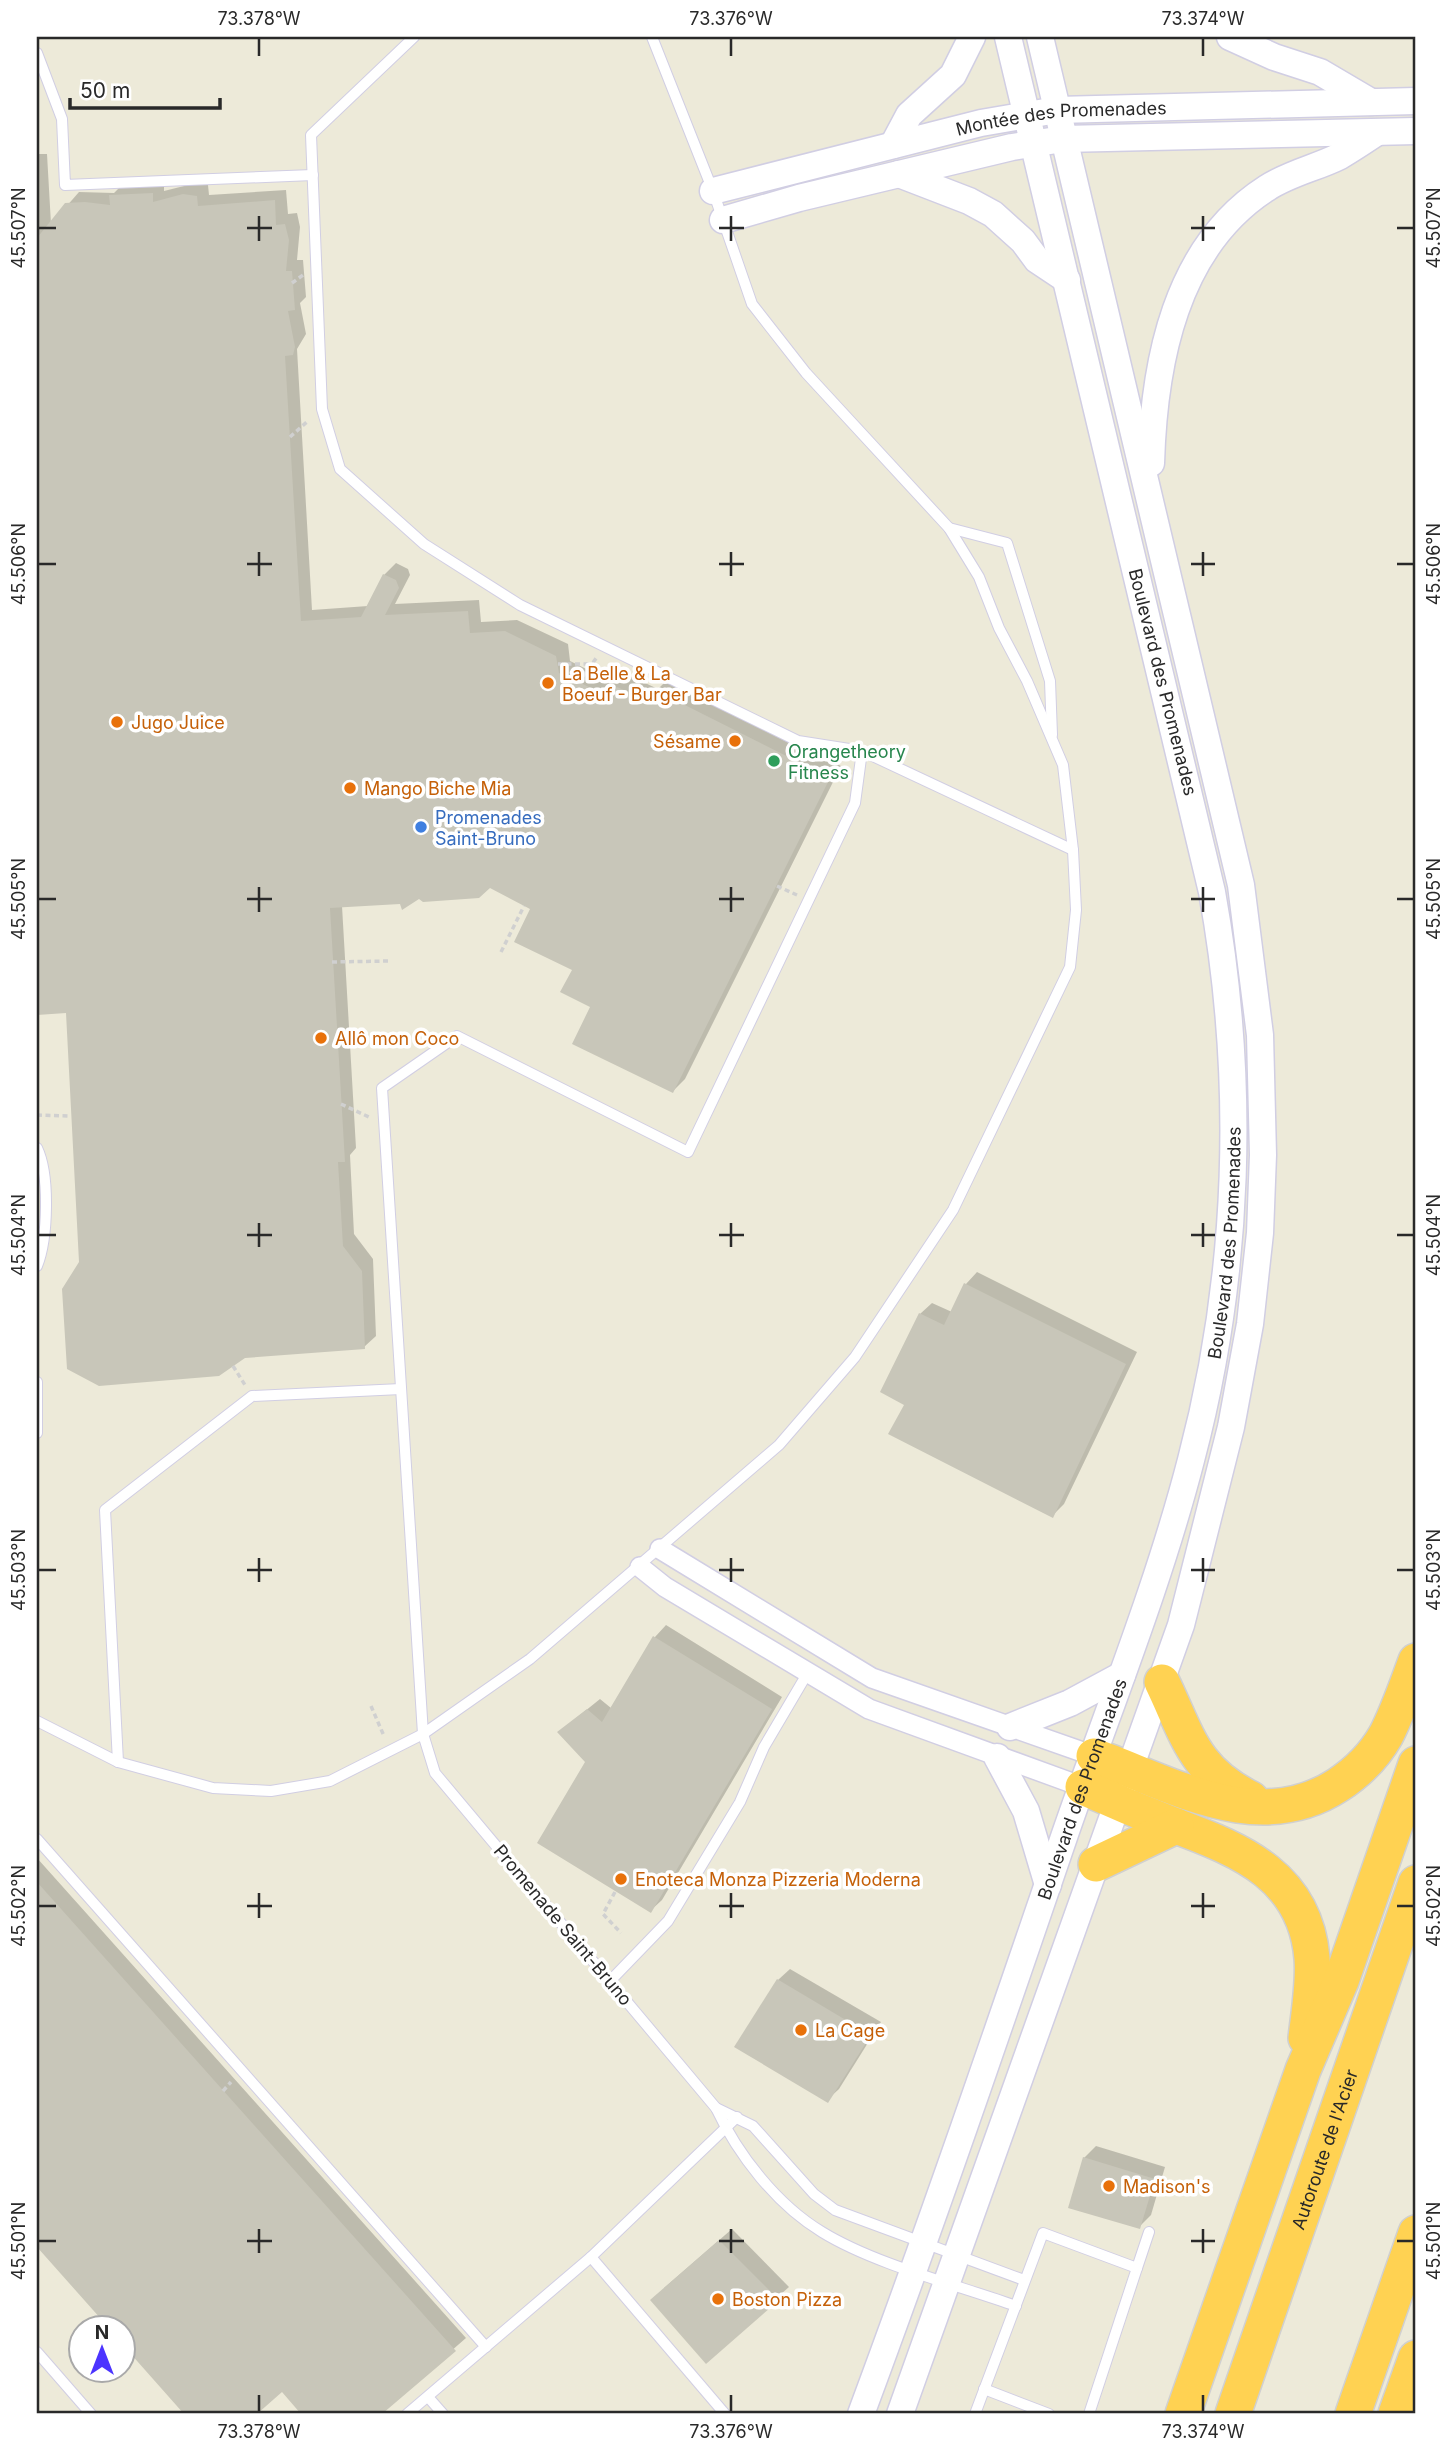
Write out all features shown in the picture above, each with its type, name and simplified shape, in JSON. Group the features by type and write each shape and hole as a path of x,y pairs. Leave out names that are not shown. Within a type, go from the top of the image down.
{"highway":[{"path":"1088,1772 1131,1769 1229,1804 1278,1808 1324,1794 1362,1767 1385,1736 1416,1661"},
{"path":"1162,1682 1188,1741 1201,1761 1235,1791 1278,1808"},
{"path":"1183,2414 1303,2070 1341,1981 1416,1764"},
{"path":"1088,1772 1119,1803 1251,1858 1281,1884 1296,1906 1308,1933 1313,1970 1303,2070"},
{"path":"1096,1864 1176,1826"},
{"name":"Autoroute de l'Acier","path":"1233,2414 1416,1883"},
{"path":"1353,2414 1416,2234"}],"street":[{"path":"893,145 909,115 953,75 972,37"},
{"name":"Boulevard des Promenades","path":"861,2414 1122,1675 1184,1488 1211,1371 1225,1285 1230,1222 1232,1079 1223,965 1203,847 1008,37"},
{"name":"Boulevard des Promenades","path":"900,2414 1162,1682 1191,1587 1245,1358 1260,1233 1263,1096 1255,974 1241,885 1040,37"},
{"path":"1230,37 1320,72 1371,102"},
{"name":"Montée des Promenades","path":"713,191 893,145 1027,114 1057,110 1416,101"},
{"name":"Montée des Promenades","path":"723,220 899,174 1063,139 1416,131"},
{"path":"1150,497 1153,418 1162,356 1183,291 1203,254 1227,222 1255,197 1294,173 1338,157 1378,132"},
{"path":"899,174 969,201 993,214 1023,241 1037,260 1067,280"},
{"path":"660,1549 860,1672 1010,1727 1088,1772"},
{"path":"640,1567 665,1587 807,1674 880,1714 997,1757 1088,1772"},
{"path":"1010,1727 1070,1703 1122,1675"},
{"path":"997,1757 1026,1811 1048,1885"}],"lane":[{"path":"414,37 311,135 322,409 340,469 424,544 520,605 798,741 862,751 1073,850"},
{"path":"37,1721 118,1762 213,1788 271,1791 330,1781 423,1734 530,1659 640,1567 732,1482 779,1445 855,1357 947,1222 1070,967 1076,910 1073,850 1063,765 979,577 948,528 839,411 763,321 752,304 713,191 652,37"},
{"path":"37,53 62,119 65,185 313,175"},
{"path":"948,528 1007,543 1050,681 1053,742"},
{"path":"808,901 855,803 862,751"},
{"name":"Promenade Saint-Bruno","path":"808,901 688,1152 457,1036 382,1088 423,1734 435,1773 716,2108 731,2140 808,2223 842,2242 1016,2306"},
{"path":"37,1148 42,1166 45,1221 45,1246 37,1266"},
{"path":"37,1382 37,1433"},
{"path":"118,1762 105,1510 252,1396 401,1389"},
{"path":"611,1980 668,1921 740,1802 764,1747 807,1674"},
{"path":"37,1839 486,2347"},
{"name":"Promenade Saint-Bruno","path":"716,2108 753,2126 814,2194 835,2210 1024,2280"},
{"path":"407,2414 591,2257 737,2117"},
{"path":"1089,2414 1149,2232"},
{"path":"977,2413 1043,2233 1136,2268"},
{"path":"591,2257 725,2414"},
{"path":"37,2352 92,2414"},
{"path":"984,2389 1049,2414"},
{"path":"428,2397 443,2414"}],"path":[{"path":"290,437 322,409"},
{"path":"578,682 594,664 601,645"},
{"path":"558,664 594,664"},
{"path":"778,886 808,901"},
{"path":"500,952 524,906"},
{"path":"332,962 388,961"},
{"path":"341,1104 384,1124"},
{"path":"37,1115 71,1116"},
{"path":"233,1366 252,1396"},
{"path":"371,1706 389,1751"},
{"path":"615,1892 603,1914 621,1933"}],"building":[{"name":"Promenades Saint-Bruno","path":"153,193 153,202 183,194 197,196 198,206 275,200 276,225 285,224 289,240 286,271 292,271 295,310 288,311 295,347 293,355 285,356 301,621 361,617 383,574 396,580 399,588 385,615 468,611 470,633 505,631 556,656 559,673 604,694 617,687 650,702 655,690 830,778 673,1093 572,1044 590,1007 560,992 572,970 514,942 530,909 490,888 479,898 423,902 419,899 402,910 400,904 330,908 345,1162 338,1162 343,1246 362,1271 365,1349 245,1358 219,1376 99,1386 67,1369 62,1289 79,1262 66,1013 37,1015 37,238 65,203 110,205 109,195"},
{"path":"964,1283 1126,1364 1053,1518 888,1434 904,1405 880,1392 919,1313 944,1325"},
{"path":"653,1636 772,1709 651,1913 537,1843 585,1762 557,1732 587,1709 602,1722"},
{"path":"37,1882 456,2351 382,2414 301,2414 282,2392 257,2414 184,2414 136,2360 136,2314 97,2314 37,2247"},
{"path":"777,1979 871,2035 828,2103 734,2047"},
{"path":"1083,2157 1155,2179 1140,2229 1068,2208"},
{"path":"719,2240 779,2300 706,2364 650,2300"}],"place":[{"name":"La Belle & La Boeuf - Burger Bar","path":"548,683"},
{"name":"Jugo Juice","path":"117,722"},
{"name":"Sésame","path":"735,741"},
{"name":"Orangetheory Fitness","path":"774,761"},
{"name":"Mango Biche Mia","path":"350,788"},
{"name":"Promenades Saint-Bruno","path":"421,827"},
{"name":"Allô mon Coco","path":"321,1038"},
{"name":"Enoteca Monza Pizzeria Moderna","path":"621,1879"},
{"name":"La Cage","path":"801,2030"},
{"name":"Madison's","path":"1109,2186"},
{"name":"Boston Pizza","path":"718,2299"}]}
